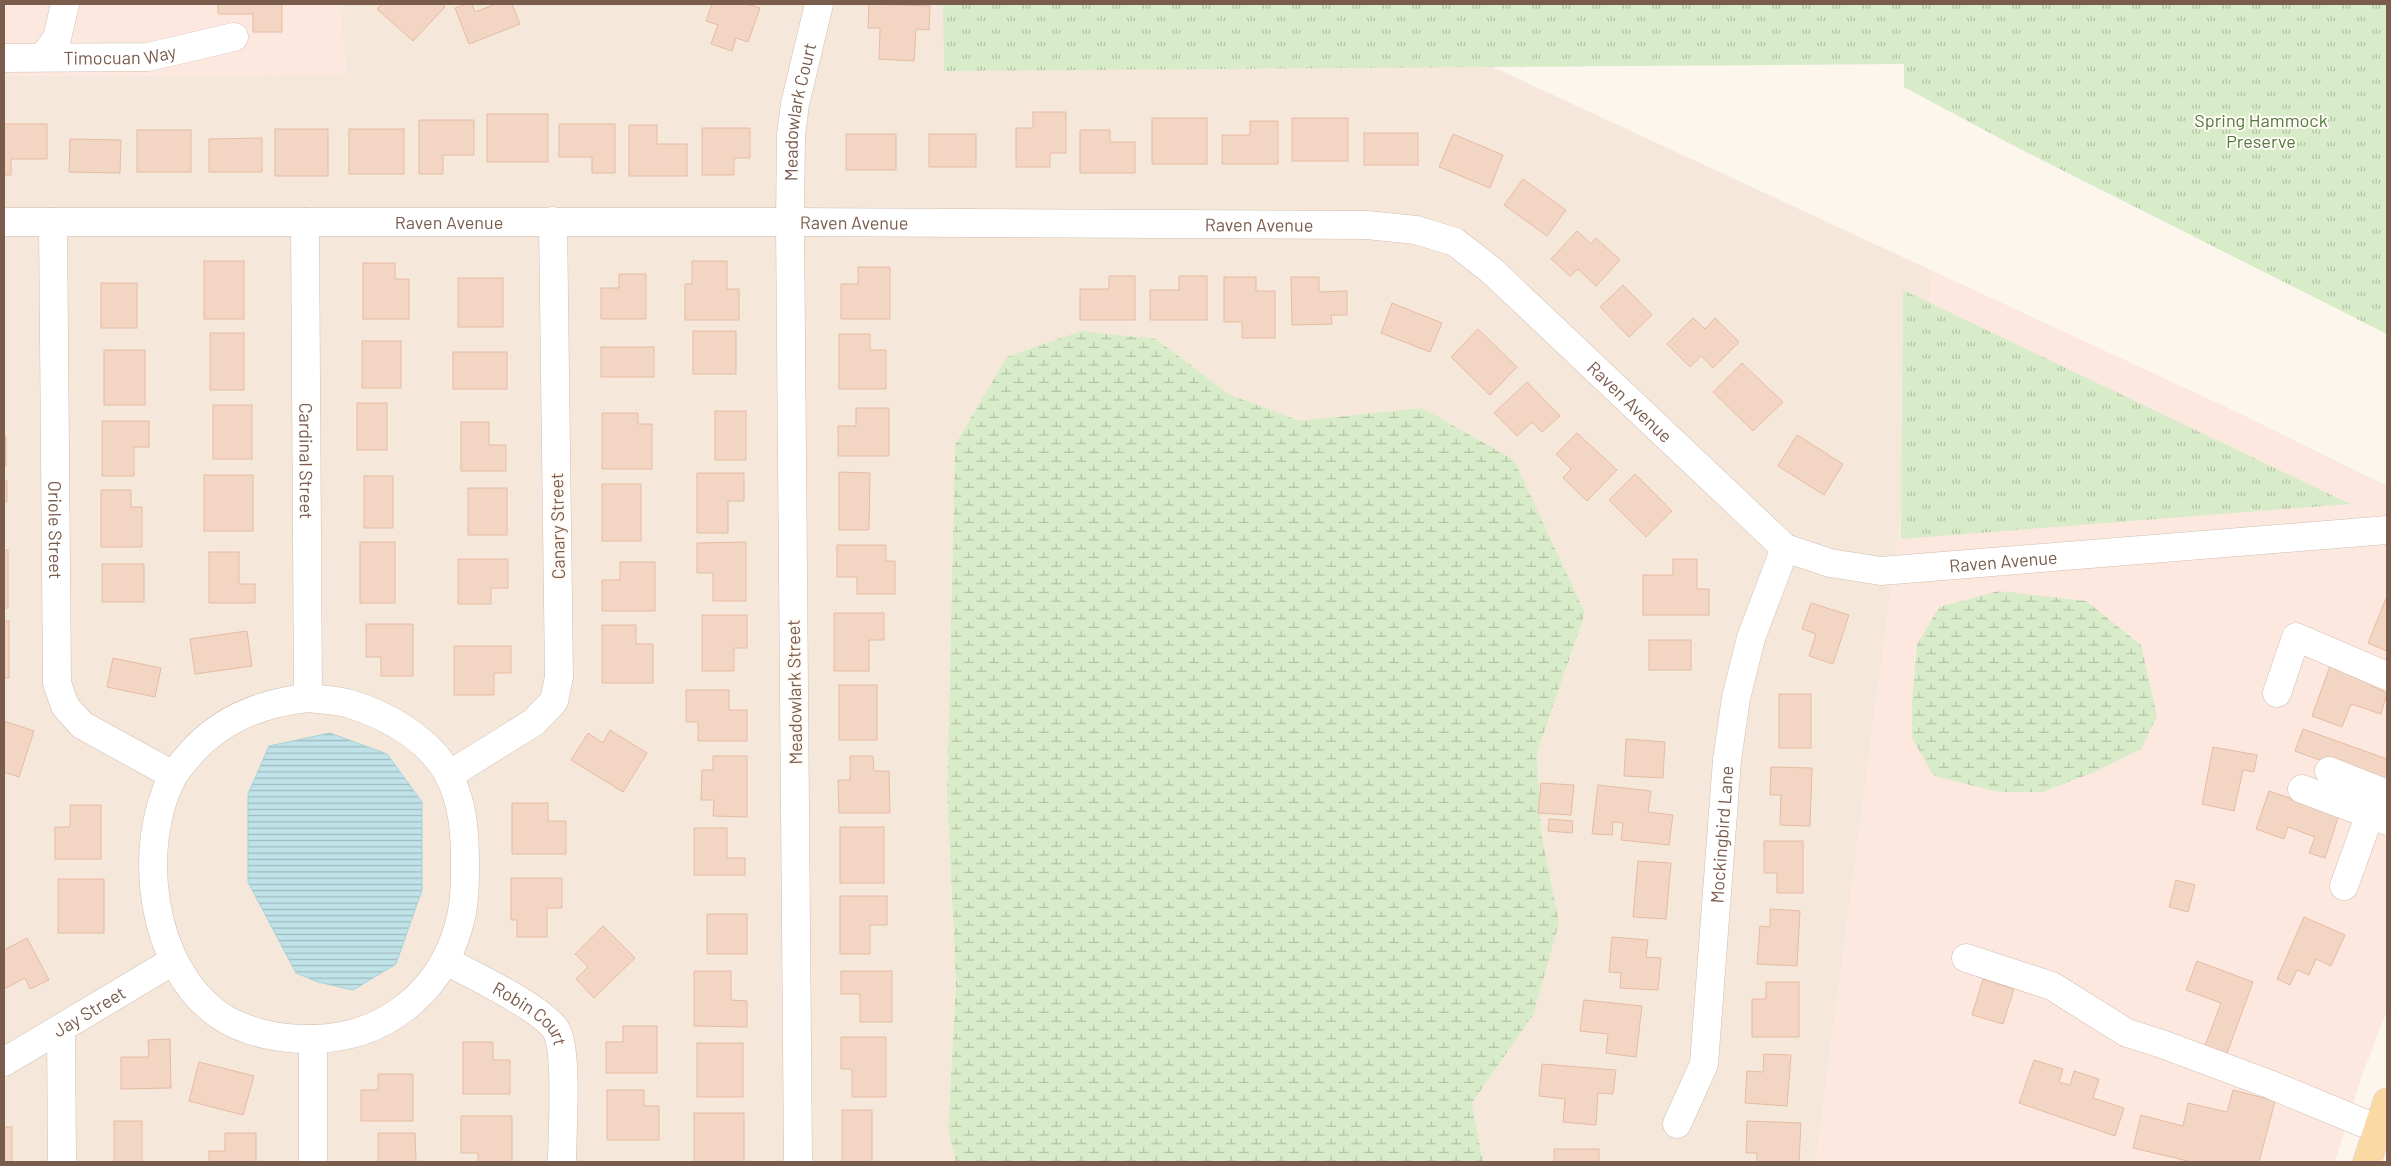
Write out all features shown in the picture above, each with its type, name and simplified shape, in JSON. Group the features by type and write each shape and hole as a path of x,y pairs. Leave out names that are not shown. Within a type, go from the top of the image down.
{"main road":[{"path":"2385,1162 2383,1135 2387,1102"},
{"path":"2367,1162 2383,1135"}],"street":[{"path":"43,57 57,38 65,4"},
{"name":"Meadowlark Court","path":"790,222 791,135 794,104 819,4"},
{"name":"Timocuan Way","path":"4,58 148,57 234,37"},
{"name":"Raven Avenue","path":"4,222 790,222 1368,225 1416,230 1455,242 1491,270 1785,548 1830,562 1880,572 2387,530"},
{"name":"Oriole Street","path":"53,222 57,683 65,706 82,725 173,775"},
{"name":"Cardinal Street","path":"305,222 308,698"},
{"name":"Canary Street","path":"449,775 534,722 554,701 560,677 553,222"},
{"name":"Meadowlark Street","path":"790,222 798,1162"},
{"name":"Mockingbird Lane","path":"1677,1124 1704,1064 1727,760 1736,698 1751,638 1785,548"},
{"path":"2277,693 2296,637 2387,676"},
{"path":"308,698 348,703 380,715 406,731 429,749 449,775 462,810 465,843 465,892 459,926 444,960 430,983 406,1008 384,1023 348,1036 313,1039 283,1038 252,1030 219,1015 192,989 174,961 160,921 153,885 154,843 159,813 173,775 198,743 226,722 279,701 308,698"},
{"path":"2328,771 2387,794"},
{"path":"2302,789 2379,818 2344,886"},
{"path":"1966,958 2052,986 2127,1033 2269,1084 2383,1135"},
{"name":"Robin Court","path":"444,960 544,1016 557,1031 562,1050 562,1162"},
{"name":"Jay Street","path":"4,1062 61,1030 174,961"},
{"path":"61,1030 62,1162"},
{"path":"313,1039 313,1162"}],"shaded area":[{"path":"4,4 339,4 347,75 4,76"},
{"path":"339,4 1357,4 1933,271 1816,1162 1483,1162 1472,1103 1533,1015 1541,832 1537,753 1585,613 1422,408 1300,422 1230,395 1156,339 955,445 947,794 956,982 948,1130 956,1162 4,1162 4,76 346,75"},
{"path":"1933,271 2239,413 2387,486 2387,1010 2362,1076 2335,1162 1816,1162","holes":["1917,645 2141,749 2097,771 2043,792 1912,738 1912,700"]}],"green space":[{"name":"Spring Hammock Preserve","path":"943,4 2387,4 2387,334 2018,148 1904,87 1904,64 944,71"},
{"path":"1903,290 2350,504 1901,539"},
{"path":"1081,331 1156,339 1230,395 1300,421 1422,408 1514,460 1585,613 1537,753 1541,832 1559,923 1533,1015 1472,1103 1483,1162 956,1162 948,1130 956,982 947,794 955,445 1007,357"},
{"path":"1999,591 2086,601 2141,645 2157,716 2141,749 2097,771 2043,792 1999,792 1934,776 1912,738 1912,700 1917,645 1939,607"}],"water":[{"path":"330,733 387,754 422,802 422,890 396,964 353,990 318,982 296,973 248,882 248,794 269,746"}],"building":[{"path":"218,4 282,4 282,32 253,32 253,14 218,14"},
{"path":"382,4 442,4 445,7 413,41 377,9"},
{"path":"472,4 475,12 496,4 512,4 520,24 469,44 455,8"},
{"path":"712,4 747,4 760,8 748,42 736,38 732,51 711,44 718,25 706,21"},
{"path":"869,4 930,6 929,30 916,29 914,61 879,59 880,28 868,28"},
{"path":"1033,112 1066,112 1066,153 1050,153 1050,167 1016,167 1016,128 1033,128"},
{"path":"487,114 548,114 548,162 487,162"},
{"path":"1152,118 1207,118 1207,164 1152,164"},
{"path":"1292,118 1348,118 1348,161 1292,161"},
{"path":"419,120 474,120 474,155 443,155 443,174 419,174"},
{"path":"1250,121 1278,121 1278,164 1222,164 1222,135 1250,135"},
{"path":"4,124 47,124 47,159 11,159 11,175 4,175"},
{"path":"559,124 615,124 615,173 592,173 592,157 559,157"},
{"path":"629,125 657,125 657,144 687,144 687,176 629,176"},
{"path":"702,128 750,128 750,158 734,158 734,175 702,175"},
{"path":"275,129 328,129 328,176 275,176"},
{"path":"349,129 404,129 404,174 349,174"},
{"path":"137,130 191,130 191,172 137,172"},
{"path":"1080,130 1110,130 1110,142 1135,142 1135,173 1080,173"},
{"path":"1364,133 1418,133 1418,165 1364,165"},
{"path":"846,134 896,134 896,170 846,170"},
{"path":"929,134 976,134 976,167 929,167"},
{"path":"1453,134 1503,155 1490,188 1439,167"},
{"path":"262,138 262,172 209,172 209,139"},
{"path":"70,139 121,140 120,173 69,172"},
{"path":"1523,179 1566,210 1547,236 1504,205"},
{"path":"1577,231 1591,244 1596,238 1620,260 1596,286 1578,269 1570,276 1551,259"},
{"path":"204,261 244,261 244,319 204,319"},
{"path":"692,261 727,261 727,289 739,289 739,320 685,320 685,284 692,284"},
{"path":"363,263 395,263 395,279 409,279 409,319 363,319"},
{"path":"858,267 890,267 890,319 841,319 841,284 858,284"},
{"path":"619,274 646,274 646,319 601,319 601,288 619,288"},
{"path":"1109,276 1135,276 1135,320 1080,320 1080,289 1109,289"},
{"path":"1179,276 1207,276 1207,320 1150,320 1150,290 1179,290"},
{"path":"1224,277 1256,277 1256,291 1275,291 1275,338 1242,338 1242,322 1224,322"},
{"path":"1291,277 1319,277 1319,292 1347,291 1347,315 1331,315 1332,324 1292,325"},
{"path":"458,278 503,278 503,327 458,327"},
{"path":"101,283 137,283 137,328 101,328"},
{"path":"1623,285 1652,315 1629,337 1600,307"},
{"path":"1392,303 1442,323 1430,352 1381,333"},
{"path":"1693,318 1705,329 1715,318 1739,342 1713,368 1701,356 1690,367 1667,344"},
{"path":"1478,329 1517,367 1490,395 1451,357"},
{"path":"693,331 736,331 736,374 693,374"},
{"path":"210,333 244,333 244,390 210,390"},
{"path":"839,334 870,334 870,350 886,350 886,389 839,389"},
{"path":"362,341 401,341 401,388 362,388"},
{"path":"601,347 654,347 654,377 601,377"},
{"path":"104,350 145,350 145,405 104,405"},
{"path":"453,352 507,352 507,389 453,389"},
{"path":"1742,363 1783,402 1753,431 1713,392"},
{"path":"1527,382 1560,416 1542,432 1532,422 1517,436 1494,413"},
{"path":"357,403 387,403 387,450 357,450"},
{"path":"213,405 252,405 252,459 213,459"},
{"path":"856,408 889,408 889,456 838,456 838,426 856,426"},
{"path":"715,411 746,411 746,460 715,460"},
{"path":"602,413 638,413 638,424 652,424 652,469 602,469"},
{"path":"102,421 149,421 149,447 134,447 134,476 102,476"},
{"path":"461,422 489,422 489,445 506,445 506,471 461,471"},
{"path":"1577,433 1617,470 1587,501 1563,478 1571,469 1556,454"},
{"path":"1797,435 1843,464 1824,495 1778,466"},
{"path":"4,436 6,436 6,466 4,466"},
{"path":"839,472 870,473 869,530 839,530"},
{"path":"697,473 744,473 744,501 728,501 728,533 697,533"},
{"path":"1635,474 1672,511 1646,537 1609,500"},
{"path":"204,475 253,475 253,531 204,531"},
{"path":"364,476 393,476 393,528 364,528"},
{"path":"4,481 7,481 7,502 4,502"},
{"path":"602,484 641,484 641,541 602,541"},
{"path":"468,488 507,488 507,535 468,535"},
{"path":"101,490 131,490 131,507 142,507 142,547 101,547"},
{"path":"360,542 395,542 395,603 360,603"},
{"path":"746,542 746,601 713,601 713,573 697,573 697,543"},
{"path":"837,545 886,545 886,561 895,561 895,594 857,594 857,577 837,577"},
{"path":"4,550 8,550 8,608 4,608"},
{"path":"209,552 239,552 239,584 255,584 255,603 209,603"},
{"path":"458,559 508,559 508,588 491,588 491,604 458,604"},
{"path":"1673,559 1697,559 1697,589 1709,589 1709,615 1643,615 1643,575 1673,575"},
{"path":"620,562 655,562 655,611 602,611 602,580 620,580"},
{"path":"102,564 144,564 144,602 102,602"},
{"path":"2387,596 2387,651 2368,643"},
{"path":"1811,603 1849,615 1833,664 1809,656 1816,634 1802,629"},
{"path":"834,613 884,613 884,640 869,640 869,671 834,671"},
{"path":"702,615 747,615 747,648 734,648 734,671 702,671"},
{"path":"4,621 9,621 9,678 4,678"},
{"path":"366,624 413,624 413,676 381,676 381,657 366,657"},
{"path":"602,625 636,625 636,644 653,644 653,683 602,683"},
{"path":"247,631 252,666 195,674 190,639"},
{"path":"1649,640 1691,640 1691,670 1649,670"},
{"path":"454,646 511,646 511,673 494,673 494,695 454,695"},
{"path":"113,658 161,668 155,697 107,687"},
{"path":"2330,666 2372,681 2371,686 2387,693 2381,714 2351,704 2342,727 2312,716"},
{"path":"839,685 877,685 877,740 839,740"},
{"path":"686,690 729,690 729,710 747,710 747,741 698,741 698,722 686,722"},
{"path":"1779,694 1811,694 1811,748 1779,748"},
{"path":"4,721 34,731 19,777 4,772"},
{"path":"2303,729 2387,759 2387,785 2295,751"},
{"path":"610,730 647,753 623,792 571,760 588,733 603,743"},
{"path":"1626,739 1665,742 1663,778 1624,776"},
{"path":"2213,747 2257,755 2254,772 2243,770 2234,811 2202,804"},
{"path":"713,756 747,756 747,817 713,816 714,800 701,800 702,770 713,770"},
{"path":"850,756 873,756 874,771 889,771 890,813 839,813 838,780 850,780"},
{"path":"1771,767 1812,768 1810,826 1780,825 1781,795 1770,795"},
{"path":"1541,783 1574,785 1571,815 1538,813"},
{"path":"1598,785 1651,791 1648,812 1673,815 1669,845 1621,840 1623,823 1613,822 1612,835 1592,834"},
{"path":"2269,791 2339,815 2325,858 2309,853 2315,837 2288,827 2284,839 2256,829"},
{"path":"512,803 548,803 548,821 566,821 566,854 512,854"},
{"path":"70,805 101,805 101,859 55,859 55,827 70,827"},
{"path":"1549,819 1573,821 1572,833 1548,831"},
{"path":"840,827 884,827 884,883 840,883"},
{"path":"694,828 727,828 727,858 745,858 745,875 694,875"},
{"path":"1764,841 1803,841 1803,893 1777,893 1777,873 1764,873"},
{"path":"1638,861 1671,863 1666,919 1633,917"},
{"path":"511,878 562,878 562,908 547,908 547,937 517,937 517,920 511,920"},
{"path":"58,879 104,879 104,933 58,933"},
{"path":"2176,880 2195,885 2188,912 2169,907"},
{"path":"840,896 887,896 887,925 870,925 870,954 840,954"},
{"path":"1770,909 1800,911 1797,966 1757,964 1760,926 1770,927"},
{"path":"707,914 747,914 747,954 707,954"},
{"path":"2304,917 2345,935 2331,966 2316,959 2309,975 2297,970 2290,985 2277,979"},
{"path":"603,926 635,958 594,998 576,979 588,967 575,954"},
{"path":"1612,937 1648,940 1646,957 1661,958 1658,990 1620,988 1621,973 1609,972"},
{"path":"27,938 49,980 30,989 25,978 4,989 4,950"},
{"path":"2197,961 2253,982 2225,1059 2203,1051 2221,1003 2186,990"},
{"path":"694,971 731,971 731,1000 747,1001 747,1027 694,1026"},
{"path":"841,971 892,971 892,1022 860,1022 860,994 841,994"},
{"path":"1983,979 2014,989 2003,1024 1972,1015"},
{"path":"1766,982 1799,982 1799,1037 1752,1037 1752,999 1766,999"},
{"path":"1584,1000 1642,1006 1636,1057 1606,1053 1608,1034 1580,1031"},
{"path":"623,1026 657,1026 657,1073 606,1073 606,1042 623,1042"},
{"path":"841,1037 886,1037 886,1097 852,1097 852,1069 841,1069"},
{"path":"170,1039 171,1088 121,1089 121,1057 149,1057 148,1040"},
{"path":"463,1042 493,1042 493,1060 510,1060 510,1094 463,1094"},
{"path":"697,1043 743,1043 743,1097 697,1097"},
{"path":"1764,1054 1791,1055 1787,1106 1745,1103 1747,1071 1763,1072"},
{"path":"2034,1060 2063,1069 2059,1082 2070,1085 2074,1071 2099,1079 2093,1098 2124,1108 2115,1136 2019,1103"},
{"path":"199,1062 254,1076 243,1115 189,1101"},
{"path":"1542,1064 1616,1070 1613,1094 1598,1093 1596,1125 1563,1122 1565,1099 1539,1096"},
{"path":"378,1074 413,1074 413,1121 361,1121 361,1090 378,1090"},
{"path":"607,1090 644,1090 644,1106 659,1106 659,1140 607,1140"},
{"path":"2233,1090 2275,1101 2259,1162 2192,1162 2133,1148 2141,1115 2183,1126 2188,1103 2227,1112"},
{"path":"842,1110 872,1110 872,1162 842,1162"},
{"path":"694,1113 744,1113 744,1162 694,1162"},
{"path":"461,1116 512,1116 512,1162 478,1162 478,1153 461,1153"},
{"path":"114,1121 142,1121 142,1162 114,1162"},
{"path":"1747,1121 1801,1123 1799,1162 1757,1162 1757,1153 1746,1153"},
{"path":"4,1127 12,1127 12,1162 4,1162"},
{"path":"225,1133 256,1133 256,1162 209,1162 209,1151 225,1151"},
{"path":"378,1133 415,1133 416,1162 378,1162"},
{"path":"1554,1149 1599,1149 1599,1162 1554,1162"}]}
